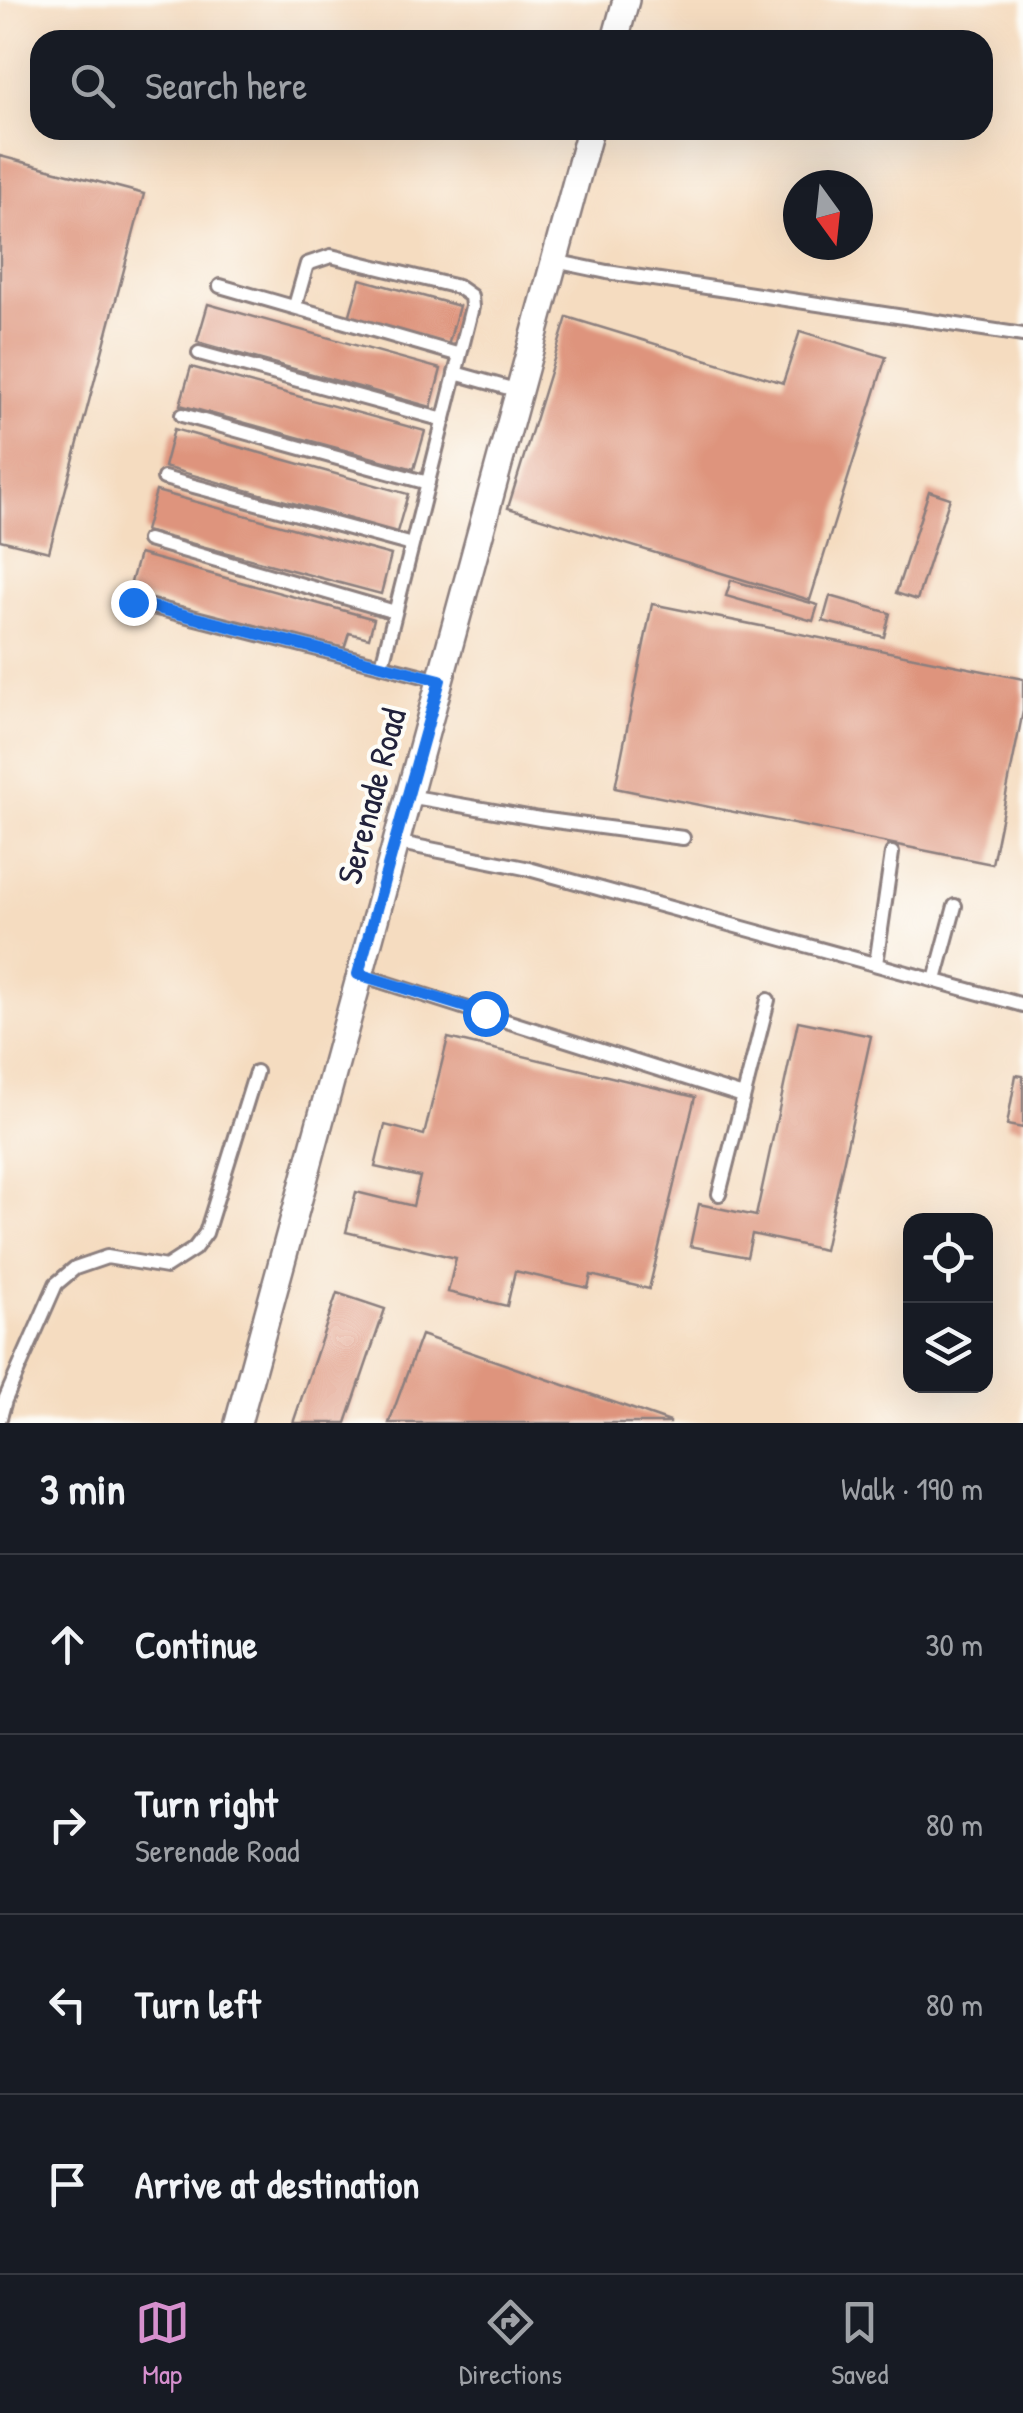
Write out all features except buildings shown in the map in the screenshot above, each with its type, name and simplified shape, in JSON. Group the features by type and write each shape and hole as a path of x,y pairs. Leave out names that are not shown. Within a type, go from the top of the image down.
{"street":[{"path":"618,30 626,0"},
{"name":"Serenade Road","path":"238,1423 587,140"}],"lane":[{"path":"295,306 307,264 332,256 458,286 470,296 472,307 382,666"},
{"path":"554,261 1023,335"},
{"path":"220,286 460,355"},
{"path":"199,353 444,420"},
{"path":"456,373 518,391"},
{"path":"182,414 428,483"},
{"path":"164,478 412,545"},
{"path":"148,540 395,612"},
{"path":"133,602 440,680"},
{"path":"408,796 540,820 683,838"},
{"path":"395,842 526,868 1023,1005"},
{"path":"876,964 892,853"},
{"path":"935,980 955,906"},
{"path":"358,974 743,1096"},
{"path":"719,1194 768,1000"},
{"path":"0,1418 56,1284 76,1268 107,1257 166,1267 194,1250 206,1233 256,1072"}],"route":[{"path":"133,602 440,680 358,974 485,1013"}]}
